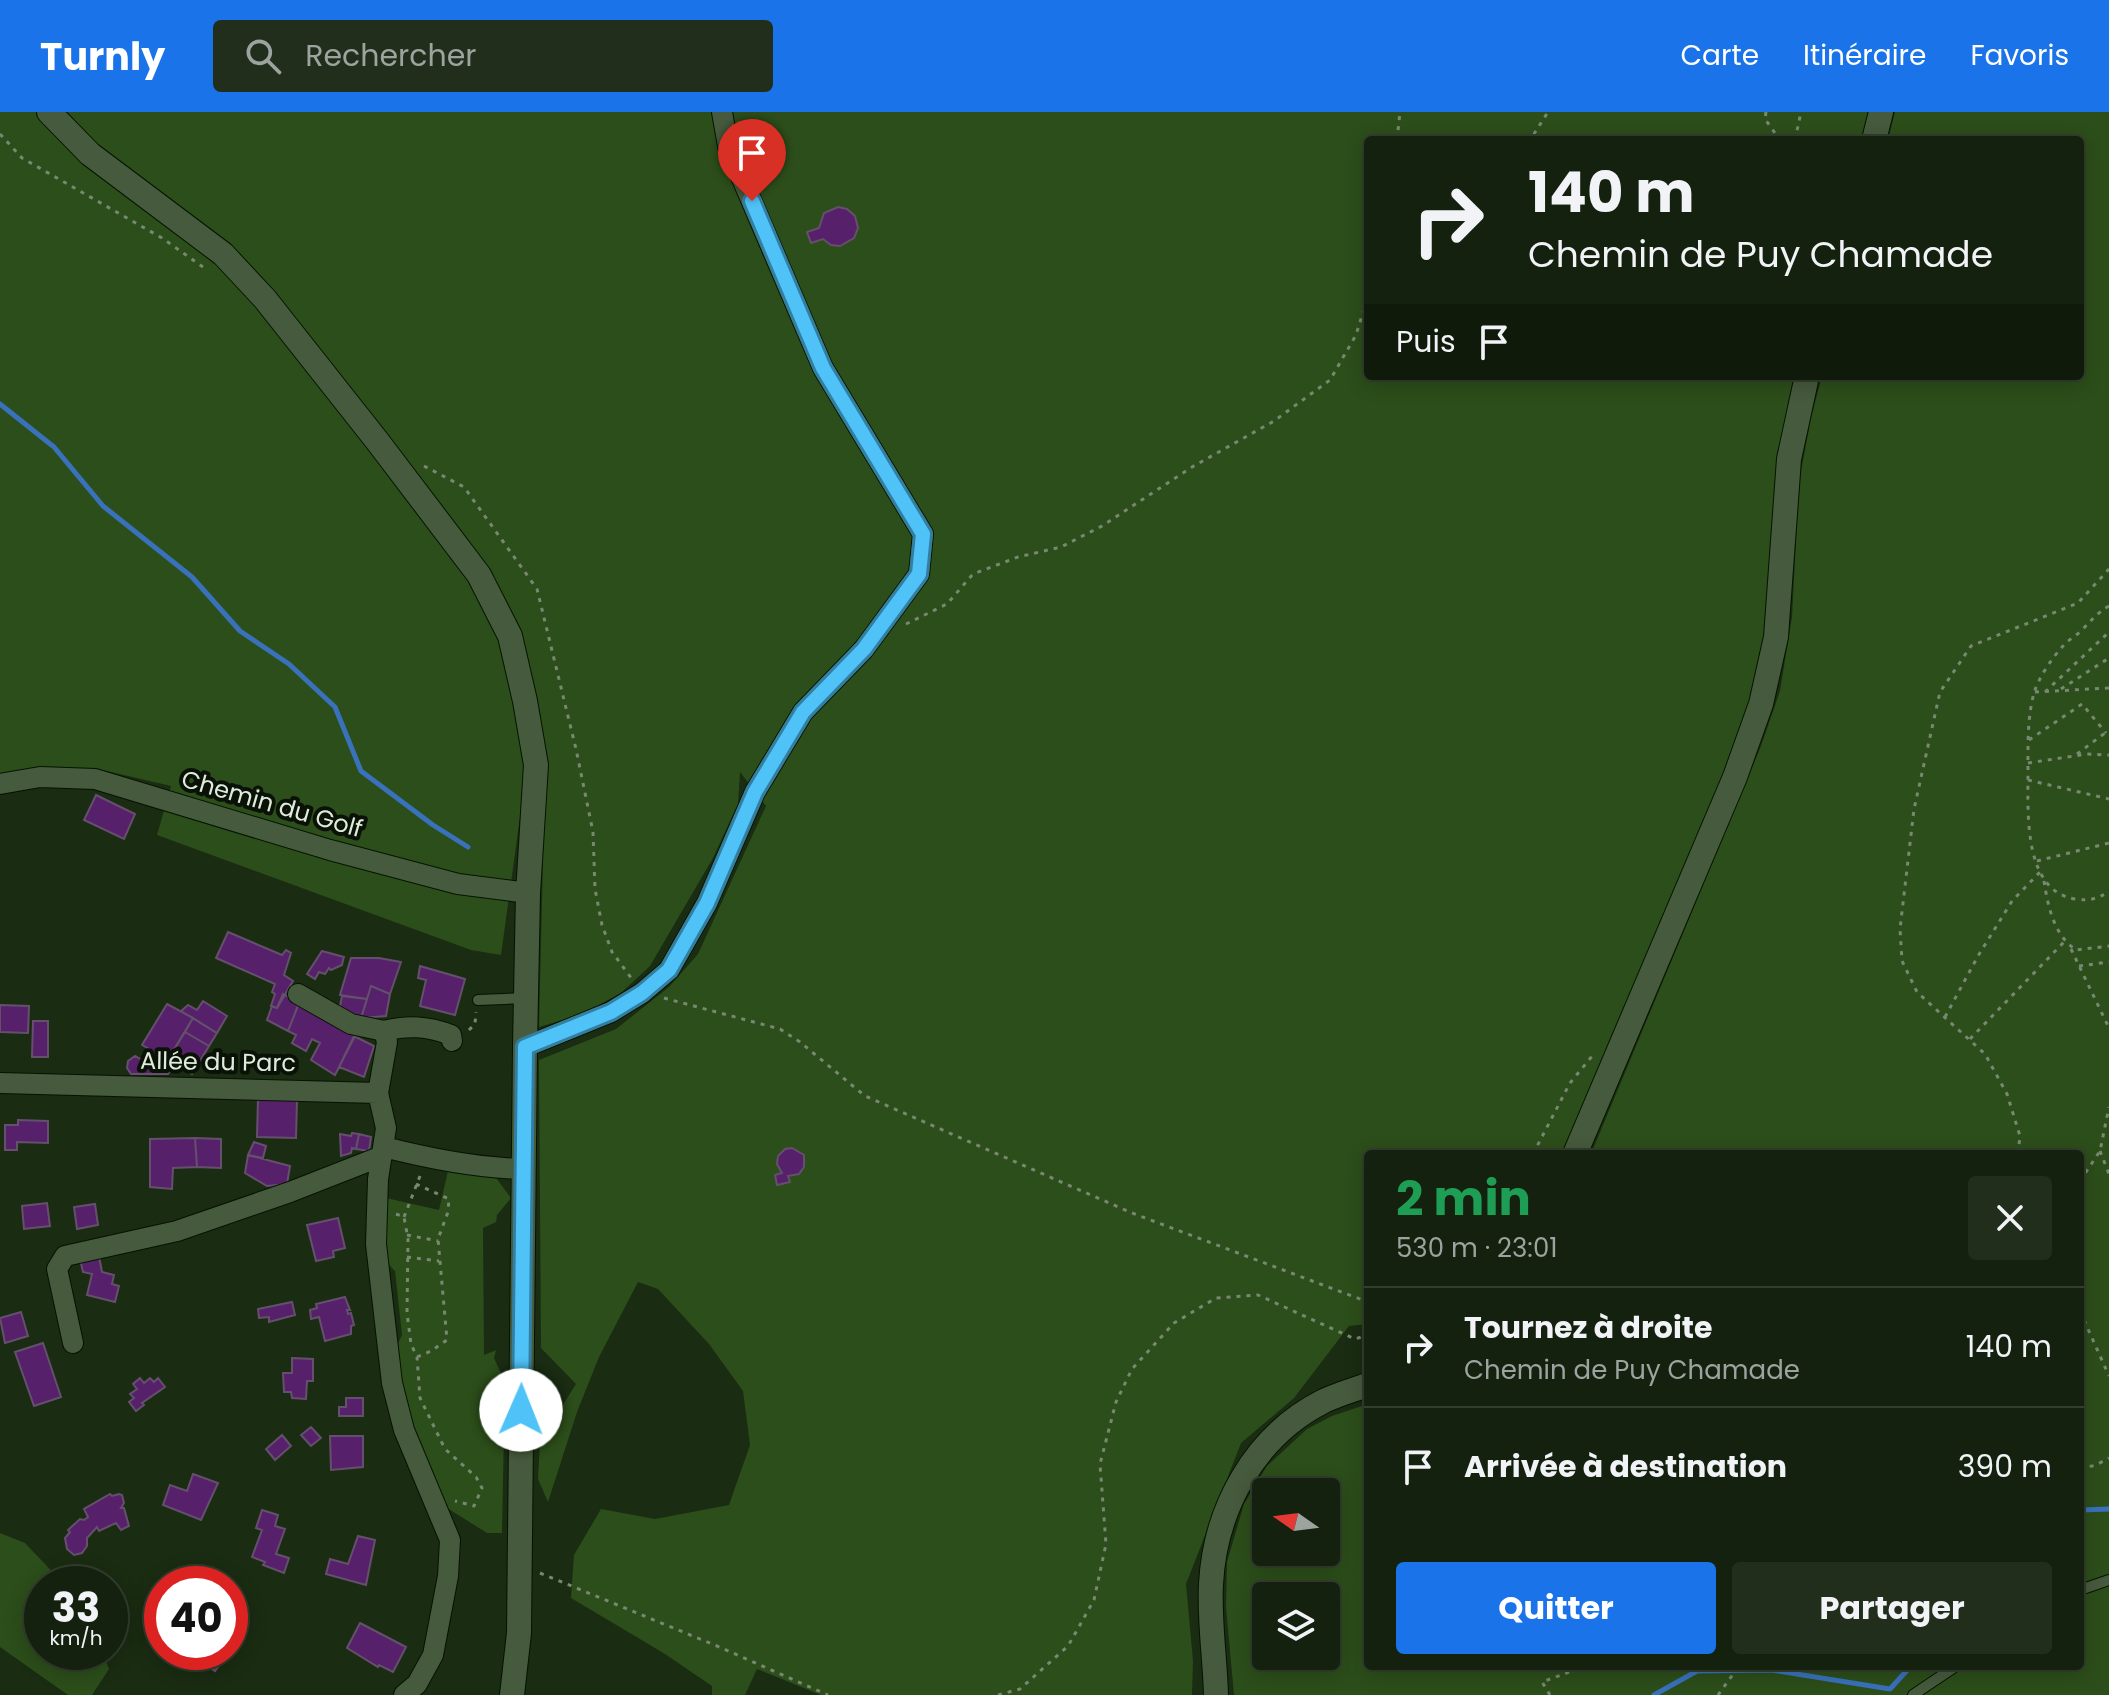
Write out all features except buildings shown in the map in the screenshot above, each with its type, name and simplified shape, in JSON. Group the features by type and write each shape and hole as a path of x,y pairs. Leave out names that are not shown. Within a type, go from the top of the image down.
{"street":[{"path":"49,112 90,154 212,245 265,299 479,575 510,636 536,765 528,893 519,1633 512,1695"},
{"path":"525,1047 611,1012 642,993 669,970 707,903 755,792 803,712 875,634 919,574 923,534 823,368 728,146 722,112"},
{"path":"1875,136 1881,112"},
{"path":"1577,1150 1729,792 1761,704 1776,637 1789,459 1806,380"},
{"name":"Chemin du Golf","path":"0,784 40,777 95,779 330,850 458,884 528,893"},
{"path":"298,994 351,1024 384,1031 404,1026 435,1029 451,1035 452,1041"},
{"path":"384,1031 387,1042 378,1093 386,1119 376,1207 379,1287 392,1383 404,1430 450,1540 448,1576 433,1655 417,1684 404,1695"},
{"name":"Allée du Parc","path":"0,1083 378,1093"},
{"path":"73,1343 57,1269 65,1256 177,1231 290,1192 383,1151 485,1168 524,1169"},
{"path":"1216,1695 1212,1566 1220,1529 1233,1495 1268,1442 1290,1423 1324,1401 1364,1386"}],"lane":[{"path":"478,1000 527,998"},
{"path":"2084,1589 2109,1580"},
{"path":"1913,1695 1950,1670"}],"path":[{"path":"1397,136 1400,112"},
{"path":"1533,136 1548,112"},
{"path":"1766,112 1765,119 1777,136"},
{"path":"1796,136 1801,112"},
{"path":"0,134 22,158 162,238 213,274"},
{"path":"875,634 909,623 947,604 973,574 1018,557 1061,547 1102,526 1192,467 1274,421 1330,380 1356,335 1364,309"},
{"path":"2018,1150 2020,1136 2007,1094 1985,1054 1917,992 1902,961 1900,929 1914,809 1940,692 1971,646 2078,603 2109,569"},
{"path":"2109,606 2095,614 2081,632 2063,645 2035,692 2029,740 2027,819 2030,843 2044,881 2048,907 2064,942 2076,950 2109,946"},
{"path":"2045,692 2109,632"},
{"path":"2058,691 2109,658"},
{"path":"2035,692 2109,688"},
{"path":"2029,740 2082,704 2107,732 2075,756"},
{"path":"2028,763 2109,755"},
{"path":"2028,780 2109,799"},
{"path":"2037,861 2109,843"},
{"path":"1945,1017 2012,901 2041,871"},
{"path":"2044,881 2060,897 2091,902 2109,892"},
{"path":"1970,1039 2064,942"},
{"path":"2069,946 2109,1028"},
{"path":"2079,966 2109,962"},
{"path":"642,993 780,1029 865,1096 1132,1213 1364,1300"},
{"path":"452,1041 475,1024 478,1000"},
{"path":"1535,1150 1570,1083 1596,1051"},
{"path":"2084,1175 2100,1151 2109,1107"},
{"path":"2100,1151 2109,1174"},
{"path":"428,1158 404,1217 411,1344 417,1357 420,1398 445,1449 476,1477 482,1488 474,1506 460,1504 437,1493 429,1494"},
{"path":"416,1184 449,1199 438,1241 447,1340 417,1357"},
{"path":"376,1207 404,1217"},
{"path":"407,1235 438,1241"},
{"path":"407,1257 441,1261"},
{"path":"998,1695 1020,1689 1068,1646 1094,1600 1106,1544 1100,1464 1116,1402 1132,1369 1174,1323 1216,1298 1258,1295 1355,1339 1364,1336"},
{"path":"2084,1320 2109,1376"},
{"path":"2084,1468 2109,1458"},
{"path":"518,1564 828,1695"},
{"path":"1550,1695 1542,1682 1575,1670"},
{"path":"1718,1695 1736,1670"}],"green space":[{"path":"0,112 1877,112 1870,136 1364,136 1364,380 1807,380 1772,657 1577,1150 1364,1150 1364,1324 1349,1326 1294,1398 1241,1443 1186,1584 1193,1661 1192,1695 821,1695 757,1669 745,1695 712,1695 712,1686 571,1598 574,1555 601,1509 655,1519 729,1505 750,1445 743,1391 709,1344 658,1289 638,1282 599,1357 577,1412 548,1502 538,1479 540,1441 576,1384 541,1348 539,1060 616,1029 669,987 698,954 766,806 740,772 738,804 713,858 650,966 621,993 582,1014 539,1027 544,815 520,817 501,955 471,950 157,835 171,786 94,768 0,785"},
{"path":"1895,112 2109,112 2109,1695 1234,1695 1226,1607 1227,1562 1244,1504 1252,1491 1252,1566 1340,1566 1340,1478 1260,1478 1267,1466 1307,1429 1332,1416 1364,1405 1364,1670 2084,1670 2084,1150 1593,1150 1761,746 1780,691 1792,617 1799,482 1821,380 2084,380 2084,136 1889,136"},
{"path":"448,1171 494,1175 511,1198 497,1215 496,1222 483,1228 484,1355 496,1350 494,1358 505,1382 502,1533 487,1533 439,1503 405,1416 394,1352 402,1335 395,1271 385,1256 383,1246 386,1198 439,1210"},
{"path":"0,1533 25,1543 47,1566 24,1566 24,1664 0,1647"},
{"path":"33,1670 108,1670 92,1695 68,1695"}],"waterway":[{"path":"0,404 54,447 103,506 192,577 240,631 289,664 335,707 361,771 468,847"},
{"path":"2084,1510 2109,1509"},
{"path":"1654,1695 1697,1671 1772,1670"},
{"path":"1772,1670 1890,1689 1907,1670"}],"route":[{"path":"521,1410 525,1047 611,1012 642,993 669,970 707,903 755,792 803,712 864,649 919,574 923,534 823,368 752,201"}]}
